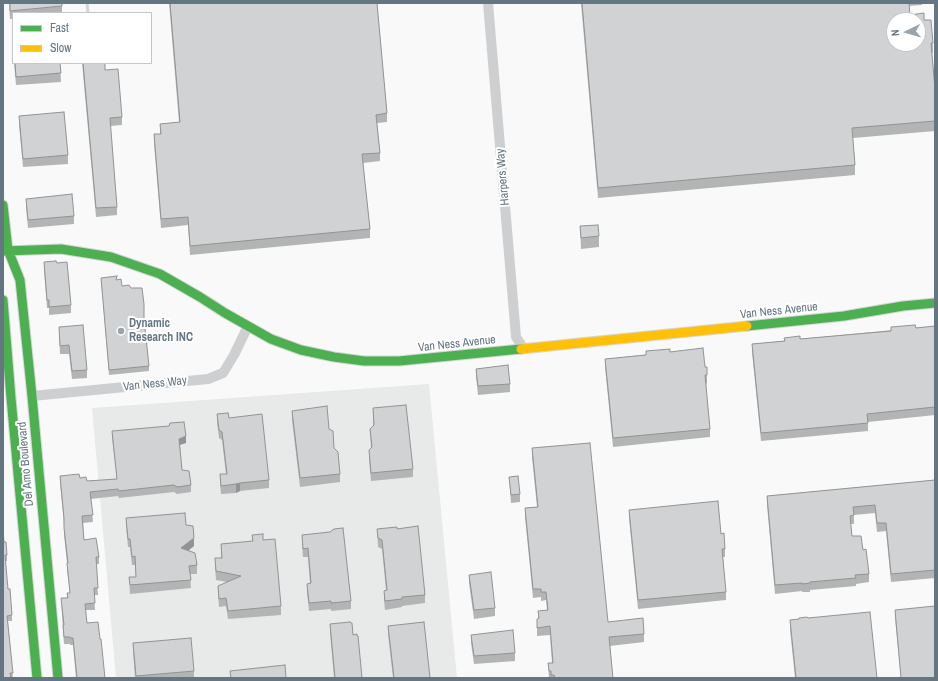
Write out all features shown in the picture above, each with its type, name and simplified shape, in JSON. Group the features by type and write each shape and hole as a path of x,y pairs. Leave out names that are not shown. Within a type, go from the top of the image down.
{"main road":[{"name":"Del Amo Boulevard","path":"3,205 6,251 3,263"},
{"name":"Van Ness Avenue","path":"6,251 61,249 110,257 160,274 271,339 301,350 334,357 364,361 399,362 844,316 903,306 935,303"},
{"name":"Del Amo Boulevard","path":"6,251 20,280 58,678"},
{"name":"Del Amo Boulevard","path":"3,300 37,678"}],"street":[{"name":"Harpers Way","path":"488,3 516,337 524,349"},
{"name":"Van Ness Way","path":"32,396 208,379 223,373 234,355 248,326"}],"shaded area":[{"path":"429,384 457,678 116,678 92,408"}],"building":[{"path":"10,3 62,3 62,6 10,11"},
{"path":"170,3 377,3 387,113 376,115 380,153 362,154 370,229 190,246 188,217 161,219 154,134 161,134 160,124 180,122"},
{"path":"582,3 909,3 910,12 886,12 886,52 926,52 926,20 931,20 933,43 931,43 935,89 935,121 852,128 855,165 598,188"},
{"path":"15,64 60,64 61,73 16,77"},
{"path":"83,64 105,64 105,70 118,69 122,117 110,118 117,207 96,208"},
{"path":"64,112 68,155 23,159 19,116"},
{"path":"72,194 74,216 28,220 26,199"},
{"path":"598,225 599,236 581,238 580,226"},
{"path":"56,261 57,263 67,262 71,305 49,307 49,300 47,300 44,262"},
{"name":"Dynamic Research INC","path":"117,276 116,280 121,279 122,286 129,285 131,288 142,288 149,366 109,370 101,278"},
{"path":"83,325 87,370 72,371 69,345 60,346 59,327"},
{"path":"915,325 916,328 935,326 935,407 867,414 868,423 761,433 752,344 785,341 784,338 800,336 800,339 891,331 891,327"},
{"path":"703,348 705,367 707,367 707,375 705,375 710,429 613,438 605,359 646,355 646,351 670,349 670,352"},
{"path":"508,365 510,384 478,386 476,369"},
{"path":"406,405 413,469 371,473 369,450 372,447 370,429 374,425 373,408"},
{"path":"327,406 329,429 333,431 334,448 338,452 340,474 300,478 292,411"},
{"path":"228,413 229,418 262,414 269,480 221,486 220,474 227,474 222,432 219,430 217,414"},
{"path":"184,422 186,436 179,439 182,470 189,471 191,485 90,492 93,515 82,516 84,540 96,538 99,557 96,557 98,588 94,588 95,603 85,604 87,623 98,622 105,678 77,678 73,638 64,637 61,598 68,598 67,593 70,593 60,476 79,474 80,478 86,477 87,481 117,479 112,431 169,426 170,423"},
{"path":"590,443 608,622 643,618 644,634 609,637 613,678 555,678 554,675 551,675 551,671 549,671 548,663 553,663 550,626 537,628 537,619 539,618 538,611 548,610 546,592 541,592 541,589 533,589 525,508 538,507 532,448"},
{"path":"518,476 520,494 511,495 509,477"},
{"path":"935,480 935,570 891,574 886,523 877,523 875,505 853,507 854,515 850,516 852,536 861,536 863,550 866,549 869,574 855,575 856,578 802,584 775,585 767,496"},
{"path":"718,501 721,534 724,533 725,549 722,549 726,592 638,600 629,510"},
{"path":"185,513 186,525 193,526 194,538 181,548 195,553 197,565 189,566 191,580 130,585 129,577 136,577 135,556 132,557 130,539 128,539 126,518"},
{"path":"418,526 425,595 402,597 402,599 385,601 384,591 387,590 382,540 378,538 377,529 397,527 397,529"},
{"path":"343,528 351,601 309,603 307,584 311,583 308,548 303,549 302,535 330,532 334,529"},
{"path":"3,530 4,542 6,542 7,555 5,555 12,615 7,616 13,673 10,673 11,678 3,678"},
{"path":"263,534 263,540 275,539 281,606 228,611 226,598 219,599 218,586 241,576 216,571 215,558 222,558 221,544 253,541 252,535"},
{"path":"491,572 495,608 474,610 469,575"},
{"path":"935,606 935,678 901,678 895,610"},
{"path":"870,612 877,678 796,678 790,620 807,617"},
{"path":"424,622 430,678 394,678 388,626"},
{"path":"352,623 353,635 357,634 358,636 362,678 335,678 330,624"},
{"path":"513,630 515,653 474,656 471,635"},
{"path":"191,638 194,671 136,676 133,643"},
{"path":"285,665 286,678 231,678 230,671"}],"waterway":[{"path":"87,3 88,12"}],"traffic: fast":[{"path":"3,205 8,250 20,280 58,678"},
{"path":"3,251 61,249 111,257 160,274 271,339 301,350 334,357 364,361 399,361 521,349"},
{"path":"3,300 37,678"},
{"path":"747,326 844,316 903,306 935,303"}],"traffic: slow":[{"path":"521,349 747,326"}],"place":[{"name":"Dynamic Research INC","path":"121,331"}]}
